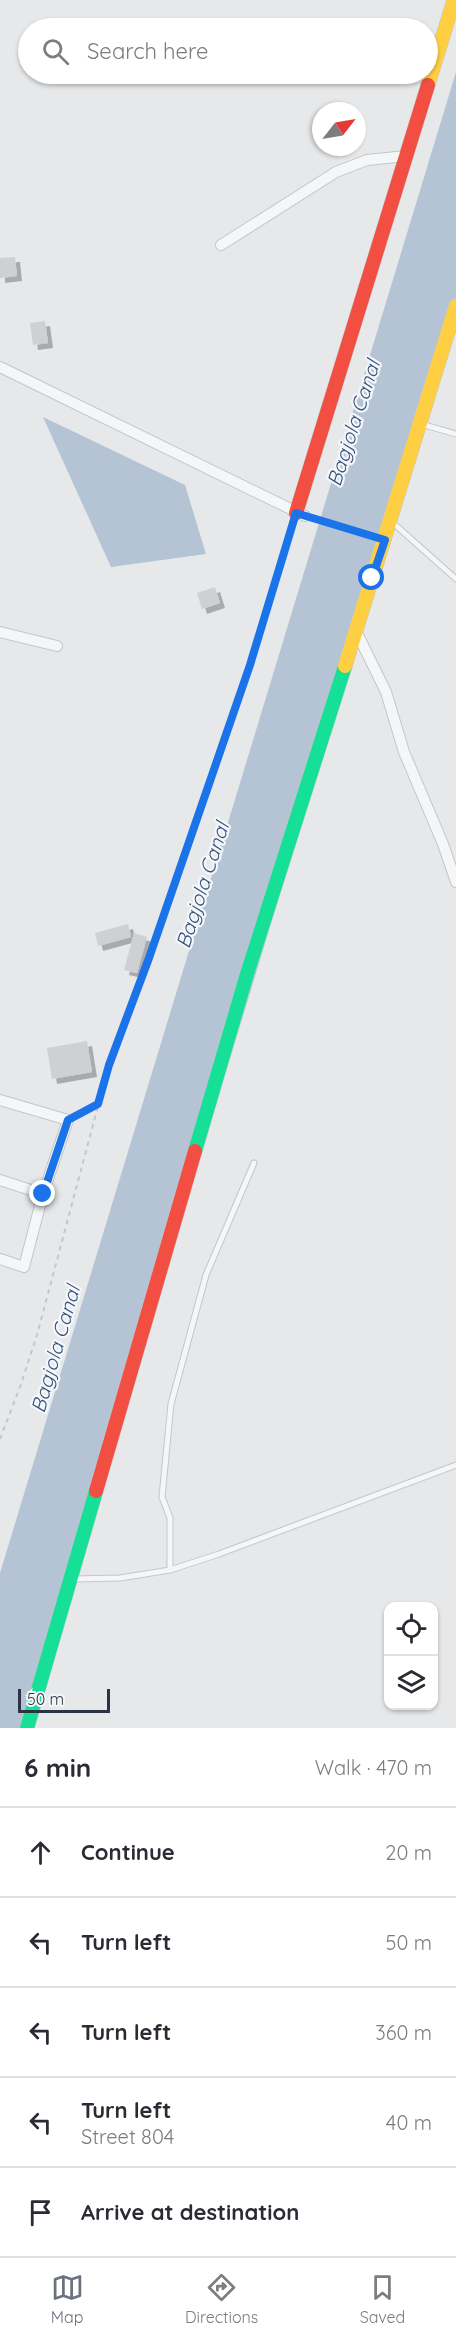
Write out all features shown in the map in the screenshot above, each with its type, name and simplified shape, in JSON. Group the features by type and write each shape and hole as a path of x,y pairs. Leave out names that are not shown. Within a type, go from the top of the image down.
{"street":[{"path":"438,52 454,0"},
{"path":"0,367 300,515 428,84"},
{"path":"221,245 336,172 367,160 406,156"},
{"path":"27,1728 247,974 356,631 380,540 390,521 456,306"},
{"path":"356,631 386,692 404,752 456,882"},
{"path":"0,632 57,646"},
{"path":"0,1100 68,1120 43,1194 24,1267 0,1259"},
{"path":"0,1180 43,1194"}],"lane":[{"path":"420,424 456,434"},
{"path":"390,521 456,579"},
{"path":"170,1570 170,1518 162,1497 171,1404 206,1275 254,1163"},
{"path":"72,1579 120,1578 170,1570 219,1554 456,1465"}],"path":[{"path":"0,1439 37,1335 109,1065 149,958 300,515 380,540"},
{"path":"68,1120 98,1104"}],"water":[{"name":"Bagjola Canal","path":"456,72 456,314 27,1728 0,1728 0,1573"},
{"path":"43,417 185,485 206,554 111,567"}],"building":[{"path":"15,257 17,276 0,278 0,258"},
{"path":"45,321 48,343 33,345 30,323"},
{"path":"215,587 220,603 202,609 197,593"},
{"path":"128,924 131,937 98,946 95,933"},
{"path":"134,933 147,937 137,973 124,970"},
{"path":"87,1041 92,1072 52,1079 47,1048"}],"traffic: fast":[{"path":"195,1151 247,974 345,666"},
{"path":"27,1728 96,1491"}],"traffic: slow":[{"path":"438,52 454,0"},
{"path":"345,666 456,306"}],"traffic: jam":[{"path":"296,513 428,85"},
{"path":"96,1491 195,1151"}],"route":[{"path":"43,1194 68,1120 98,1104 109,1065 149,958 250,665 296,513 385,540 372,578"}]}
